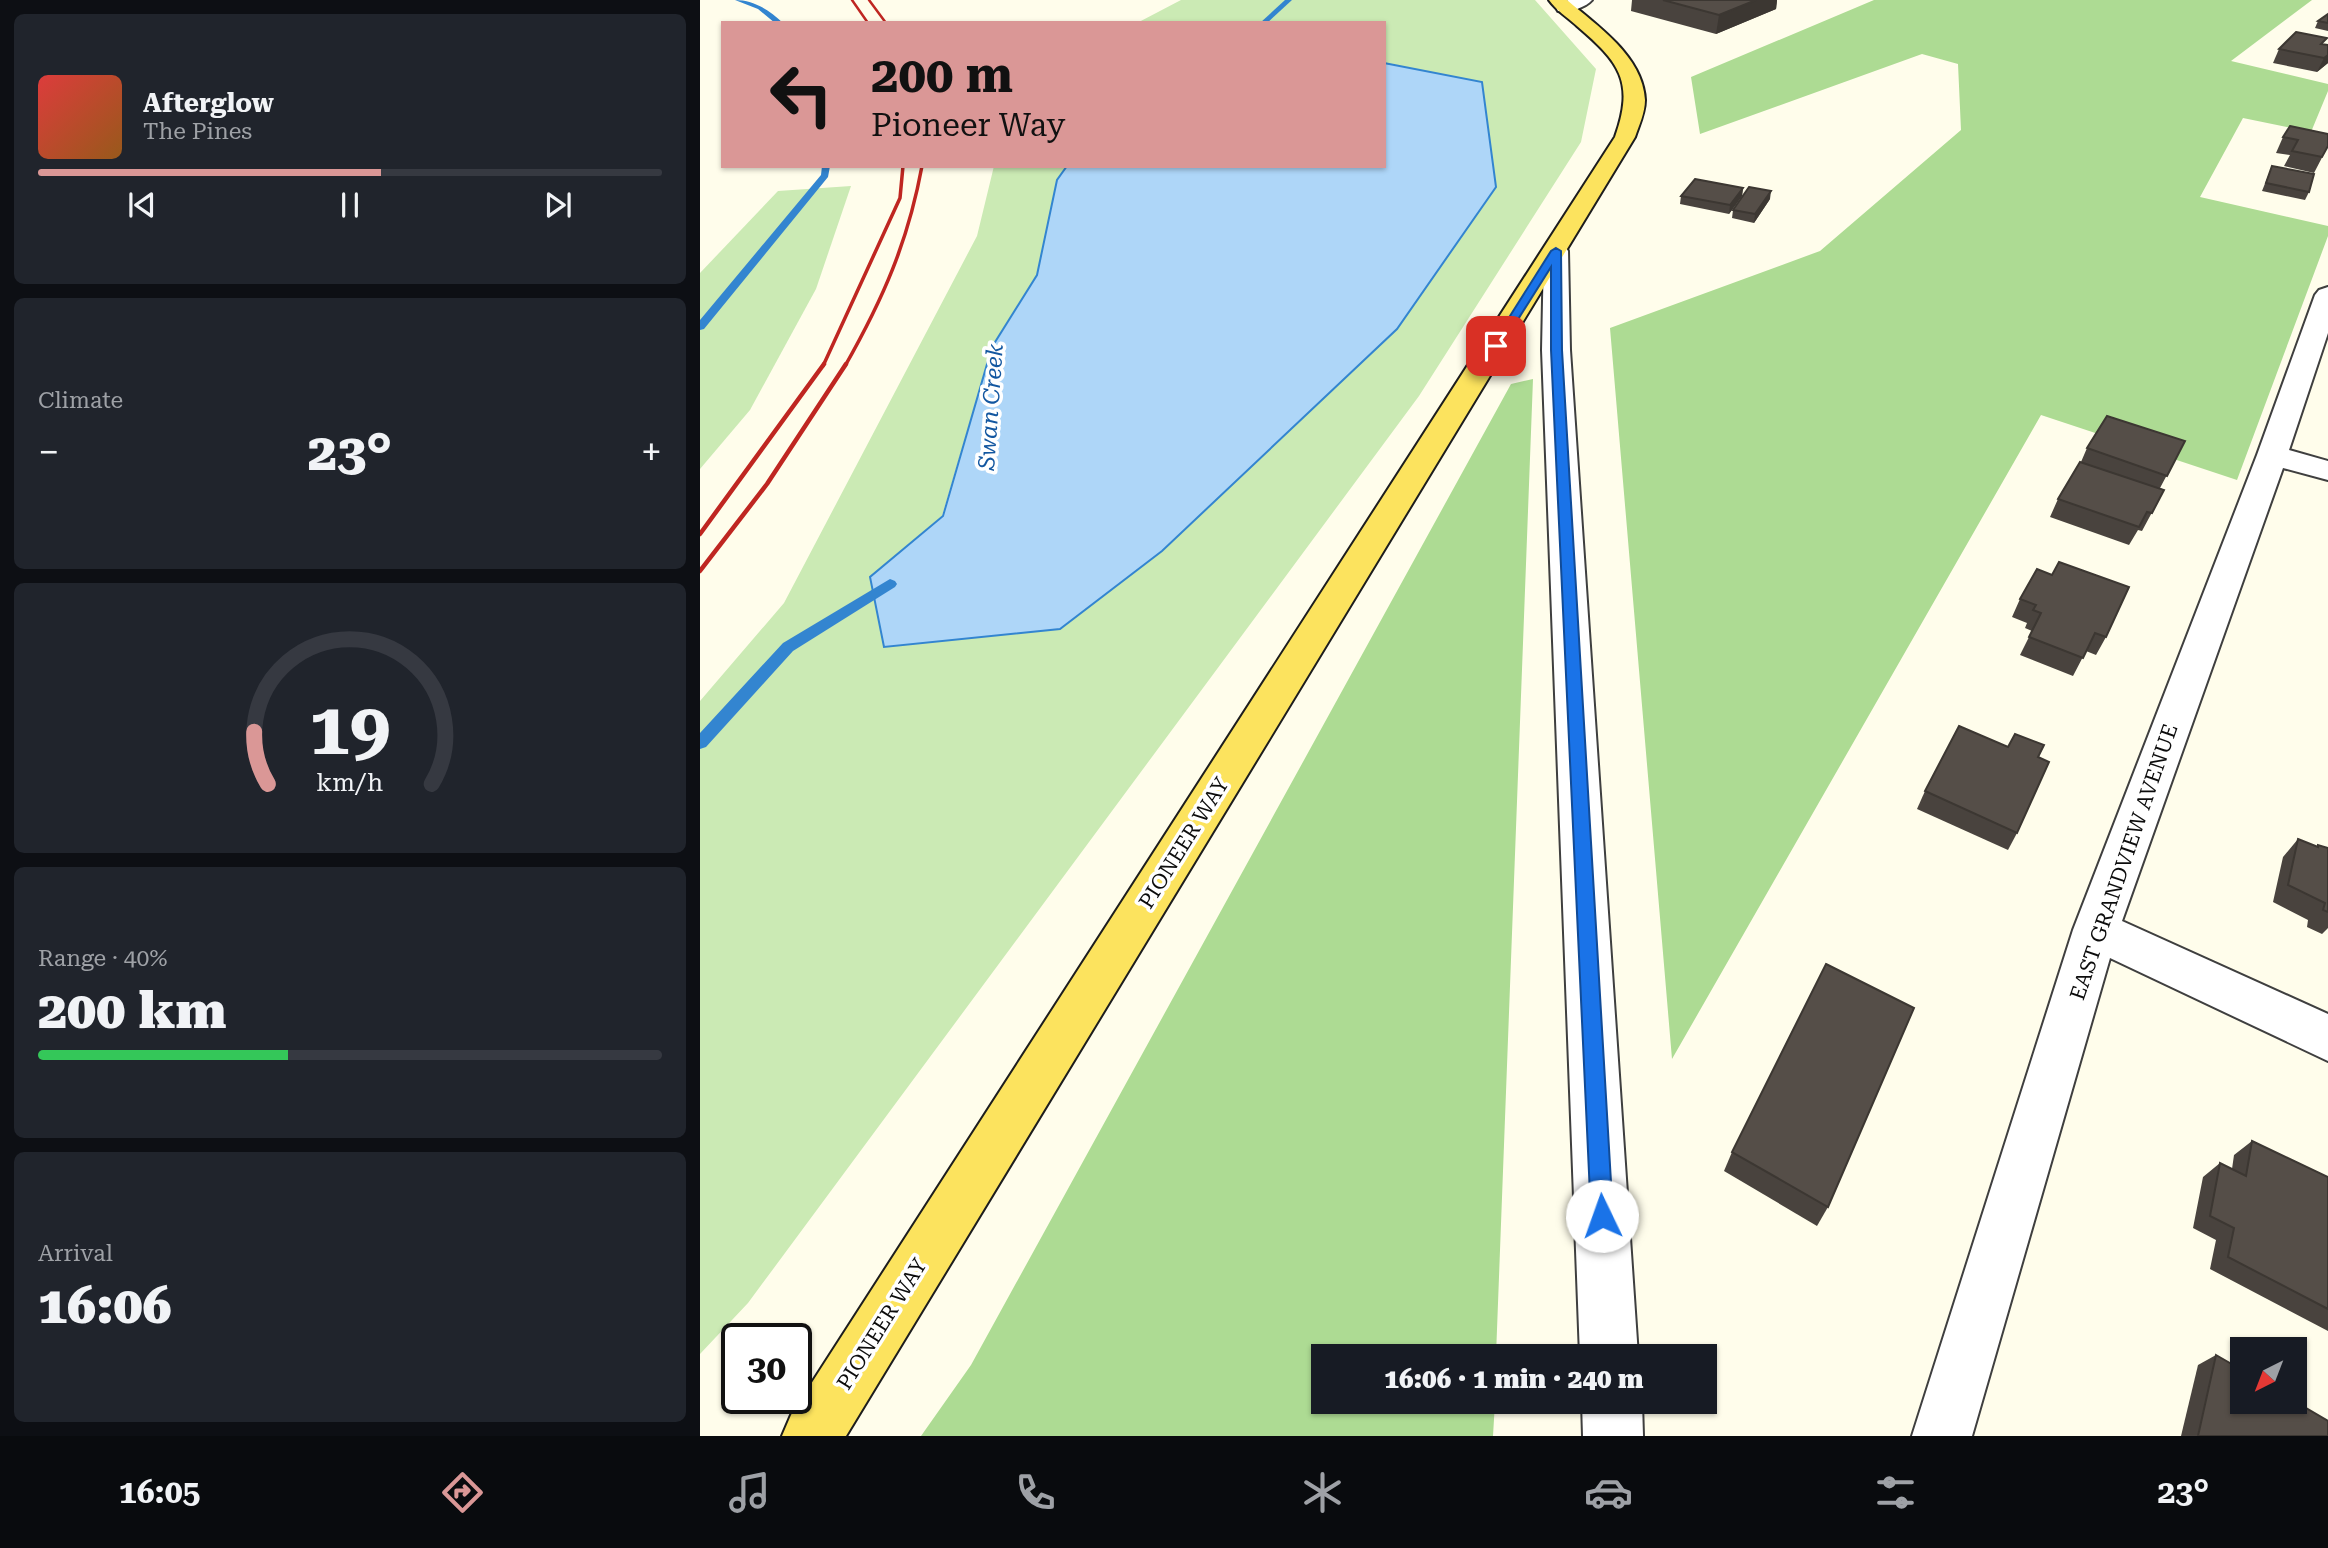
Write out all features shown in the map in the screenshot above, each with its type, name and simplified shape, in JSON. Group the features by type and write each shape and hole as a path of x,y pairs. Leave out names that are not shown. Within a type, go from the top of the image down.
{"main road":[{"name":"PIONEER WAY","path":"812,1436 1625,137 1635,100 1627,69 1606,44 1560,3"}],"street":[{"path":"1560,3 1584,0"},
{"path":"1556,251 1556,350 1608,1344"},
{"name":"EAST GRANDVIEW AVENUE","path":"1942,1436 2096,930 2272,455 2328,295"},
{"path":"2272,455 2328,471"},
{"path":"2096,930 2328,1038"},
{"path":"1613,1414 1614,1436"}],"green space":[{"path":"1181,0 1535,0 1596,69 1581,142 1419,396 748,1303 729,1323 721,1323 721,1332 700,1354 700,701 784,603 977,236 994,168 1066,168 1057,180 1037,275 992,347 942,516 870,577 1060,629 1162,551 1397,329 1482,82 1386,63 1386,21 1141,21"},
{"path":"1874,0 2312,0 2231,61 2328,84 2328,91 2311,132 2243,118 2200,197 2328,226 2328,236 2237,480 2041,415 1672,1059 1610,328 1820,251 1961,130 1958,64 1922,54 1700,134 1691,77"},
{"path":"851,186 816,289 750,410 700,469 700,273 778,191"},
{"path":"1533,379 1496,1344 1311,1344 1311,1414 1494,1414 1493,1436 921,1436 971,1365 1511,384"}],"water":[{"path":"1386,63 1482,82 1496,187 1397,329 1162,551 1060,629 884,647 870,577 943,516 992,347 1037,275 1057,180 1066,168 1386,168"}],"building":[{"path":"1663,0 1756,0 1719,15"},
{"path":"2328,14 2328,23 2318,21"},
{"path":"2296,32 2327,38 2321,44 2328,45 2328,55 2324,58 2279,49"},
{"path":"2290,126 2328,134 2328,146 2322,157 2292,151 2298,140 2283,137"},
{"path":"2272,166 2314,174 2309,192 2266,183"},
{"path":"1695,179 1743,188 1730,205 1681,196"},
{"path":"1749,187 1771,191 1755,214 1733,210"},
{"path":"2107,416 2185,441 2167,476 2087,448"},
{"path":"2080,462 2164,490 2152,513 2147,512 2139,527 2058,499"},
{"path":"2059,562 2129,587 2106,637 2095,633 2083,658 2029,637 2041,613 2033,610 2036,605 2020,599 2037,569 2052,575"},
{"path":"1959,726 2008,747 2015,734 2044,745 2038,757 2049,762 2017,833 1925,791"},
{"path":"2298,839 2328,848 2328,912 2323,910 2325,903 2288,885"},
{"path":"1826,964 1914,1008 1828,1207 1732,1152"},
{"path":"2252,1141 2328,1177 2328,1309 2228,1257 2234,1228 2210,1216 2220,1163 2246,1176"},
{"path":"2216,1355 2230,1363 2230,1414 2307,1414 2307,1409 2328,1421 2328,1436 2198,1436"}],"waterway":[{"path":"738,0 760,8 777,21"},
{"name":"Swan Creek","path":"1265,21 1289,0"},
{"path":"700,327 825,175 826,168"},
{"name":"Swan Creek","path":"700,743 788,647 890,584"}],"railway":[{"path":"852,0 867,21"},
{"path":"869,0 885,21"},
{"path":"824,364 900,198 903,168"},
{"path":"845,366 871,317 902,245 922,168"},
{"path":"700,534 824,364"},
{"path":"700,571 767,484 846,364"}],"route":[{"path":"1496,346 1556,251 1556,350 1602,1216"}]}
